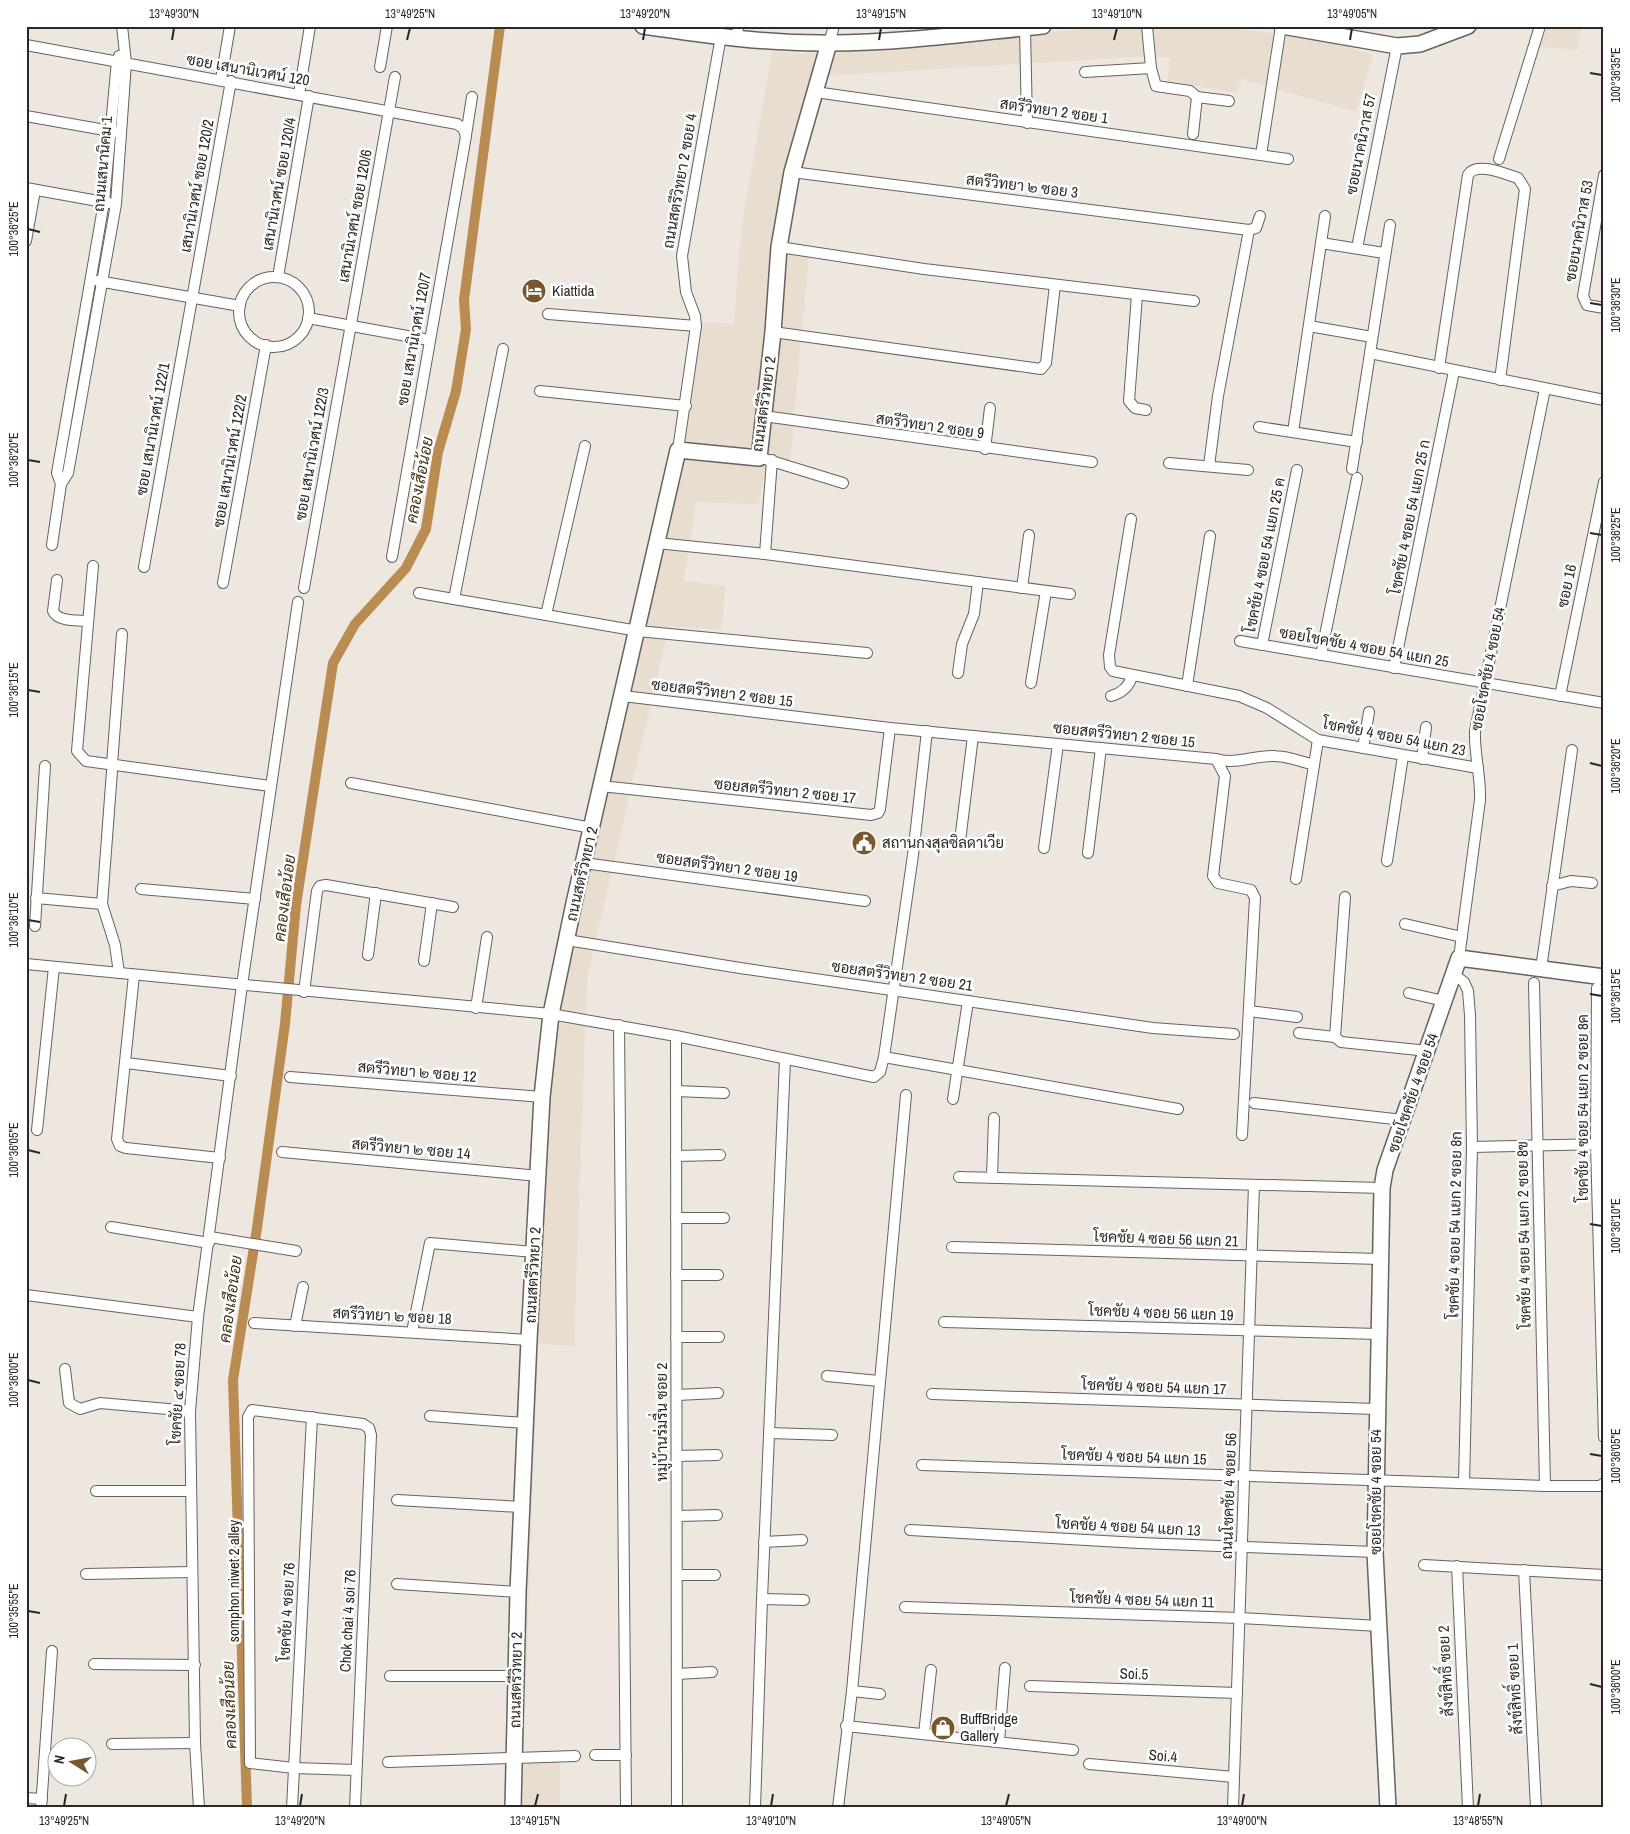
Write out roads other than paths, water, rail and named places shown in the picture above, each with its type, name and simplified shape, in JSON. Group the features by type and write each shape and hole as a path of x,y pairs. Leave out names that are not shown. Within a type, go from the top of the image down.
{"street":[{"name":"ถนนเสนานิคม 1","path":"52,545 61,484 58,473 104,202 111,131 125,47 122,26"},
{"name":"เสนานิเวศน์ ซอย 120/2","path":"192,297 226,80 230,26"},
{"name":"เสนานิเวศน์ ซอย 120/4","path":"278,277 304,95 310,26"},
{"path":"380,67 387,26"},
{"path":"643,26 721,36 738,32 829,44 882,42 1043,26"},
{"path":"829,44 834,26"},
{"path":"1147,26 1156,86 1187,90 1197,97 1229,101"},
{"path":"1261,155 1282,26 1396,46 1420,44 1468,26"},
{"path":"1499,159 1540,26"},
{"path":"1025,28 1027,123"},
{"name":"ถนนสตรีวิทยา 2 ซอย 4","path":"678,450 686,406 696,326 686,292 682,256 721,36"},
{"name":"ถนนสตรีวิทยา 2","path":"513,1808 518,1592 525,1423 542,1097 551,1014 678,450 765,459 764,416 773,332 779,247 792,172 829,44"},
{"name":"ซอย เสนานิเวศน์ 120","path":"26,45 226,80 457,124 465,132"},
{"name":"ซอยนาคนิวาส 57","path":"1357,248 1396,46"},
{"name":"ถนนเสนานิคม 1","path":"61,484 68,473 116,204 122,133 121,62"},
{"path":"1086,72 1152,68"},
{"name":"เสนานิเวศน์ ซอย 120/6","path":"351,325 395,77"},
{"name":"สตรีวิทยา 2 ซอย 1","path":"815,92 1288,159"},
{"name":"ซอย เสนานิเวศน์ 120/7","path":"392,557 472,97"},
{"path":"1193,134 1197,97"},
{"path":"26,116 122,133"},
{"path":"1439,368 1468,175 1472,170 1479,168 1518,178 1525,190 1500,380"},
{"name":"สตรีวิทยา ๒ ซอย 3","path":"792,172 1249,230"},
{"name":"ซอยนาคนิวาส 53","path":"1604,175 1583,296 1587,304 1604,308"},
{"path":"26,241 31,189 116,204"},
{"path":"1209,466 1218,396 1249,230 1256,228 1260,216"},
{"path":"1293,432 1325,216"},
{"path":"1321,655 1354,474 1384,253 1390,225"},
{"path":"1321,243 1384,253"},
{"path":"779,247 924,269 1194,301"},
{"path":"278,277 296,284 302,291 309,309 308,318 301,333 282,346 266,346 248,335 240,316 240,306 249,287 258,281 278,277"},
{"path":"91,280 240,306"},
{"path":"773,332 1041,368 1046,363 1055,285"},
{"path":"1137,295 1130,401 1135,408 1146,410"},
{"name":"ซอย เสนานิเวศน์ 122/1","path":"144,567 192,297"},
{"path":"548,314 696,326"},
{"path":"308,318 429,340"},
{"name":"ซอย เสนานิเวศน์ 122/3","path":"304,588 351,325"},
{"path":"1309,326 1372,337"},
{"name":"ซอย เสนานิเวศน์ 122/2","path":"223,583 266,346"},
{"path":"454,599 503,349"},
{"path":"1370,353 1604,400"},
{"name":"โชคชัย 4 ซอย 54 แยก 25 ก","path":"1394,668 1454,371"},
{"name":"ซอยโชคชัย 4 ซอย 54","path":"1388,1808 1375,1552 1376,1409 1382,1188 1385,1170 1459,958 1480,800 1481,783 1474,745 1475,731 1545,389"},
{"path":"540,391 686,406"},
{"path":"985,449 990,408"},
{"name":"สตรีวิทยา 2 ซอย 9","path":"764,416 985,449 1092,462"},
{"path":"1259,428 1357,442"},
{"path":"546,615 585,446"},
{"path":"765,554 765,459 843,483"},
{"path":"1169,464 1248,470"},
{"name":"โชคชัย 4 ซอย 54 แยก 25 ค","path":"1262,645 1297,470"},
{"name":"ซอย 16","path":"1560,696 1604,482"},
{"name":"โชคชัย 4 ซอย 54 แยก 23","path":"1131,519 1109,661 1113,671 1239,696 1267,708 1318,740 1422,760 1478,768"},
{"path":"1022,588 1029,535"},
{"path":"1187,686 1210,536"},
{"path":"657,543 765,554 1070,594"},
{"path":"94,566 77,751 81,758 112,767 270,786"},
{"path":"57,580 53,611 55,615 60,618 88,621"},
{"path":"958,673 962,644 974,614 978,582"},
{"path":"1031,683 1046,591"},
{"path":"419,592 638,631 867,653"},
{"name":"โชคชัย ๔ ซอย 78","path":"199,1808 195,1742 195,1665 189,1491 190,1411 198,1317 210,1240 242,985 298,602"},
{"path":"119,973 115,944 102,904 122,634"},
{"name":"ซอยโชคชัย 4 ซอย 54 แยก 25","path":"1240,641 1604,704"},
{"path":"1111,696 1119,694 1126,688 1132,676"},
{"name":"ซอยสตรีวิทยา 2 ซอย 15","path":"623,696 890,728 1236,762 1249,758 1276,756 1314,765"},
{"path":"1363,748 1369,712"},
{"path":"1422,760 1426,727"},
{"name":"ซอยสตรีวิทยา 2 ซอย 17","path":"602,786 875,814 880,809 890,728"},
{"path":"26,964 551,1014 620,1025 874,1077 880,1072 884,1057 913,855 927,731"},
{"path":"960,841 973,736"},
{"path":"1296,879 1318,740"},
{"path":"1044,848 1058,744"},
{"path":"1088,853 1101,748"},
{"name":"โชคชัย 4 ซอย 54 แยก 2 ซอย 8ข","path":"1545,1486 1537,1146 1538,976 1572,750"},
{"path":"1386,861 1403,756"},
{"path":"1216,759 1224,776 1213,876 1218,883 1251,890 1254,898 1242,1135"},
{"path":"35,926 45,766"},
{"path":"351,783 592,828"},
{"name":"ซอยสตรีวิทยา 2 ซอย 19","path":"584,863 865,901"},
{"path":"1552,886 1571,881 1592,883"},
{"path":"295,991 317,891 320,886 326,885 453,907"},
{"path":"142,889 255,900"},
{"path":"368,955 376,894"},
{"path":"1336,1037 1345,897"},
{"path":"36,898 102,904"},
{"path":"424,961 432,903"},
{"path":"1405,924 1462,937"},
{"path":"476,1008 487,937"},
{"name":"ซอยสตรีวิทยา 2 ซอย 21","path":"567,940 894,991 1153,1028 1234,1034"},
{"path":"1459,958 1538,976 1601,983"},
{"path":"37,1130 54,967"},
{"path":"134,974 117,1139 120,1146 220,1158"},
{"name":"โชคชัย 4 ซอย 54 แยก 2 ซอย 8ก","path":"1453,974 1464,982 1468,991 1472,1148 1464,1483"},
{"name":"โชคชัย 4 ซอย 54 แยก 2 ซอย 8ค","path":"1601,983 1600,1144 1604,1437"},
{"path":"1409,993 1444,1001"},
{"path":"953,1099 968,1001"},
{"path":"1249,1011 1297,1017"},
{"path":"620,1025 626,1808"},
{"path":"1299,1034 1336,1037 1341,1042 1428,1051"},
{"name":"หมู่บ้านร่มรื่น ซอย 2","path":"676,1036 677,1808"},
{"path":"884,1057 1178,1109"},
{"path":"756,1808 764,1542 785,1060"},
{"path":"126,1063 231,1076"},
{"name":"สตรีวิทยา ๒ ซอย 12","path":"290,1077 542,1097"},
{"path":"676,1092 724,1093"},
{"path":"838,1808 846,1726 852,1691 906,1095"},
{"path":"1254,1103 1403,1120"},
{"path":"992,1178 994,1118"},
{"path":"1472,1148 1600,1144"},
{"name":"สตรีวิทยา ๒ ซอย 14","path":"282,1152 538,1176"},
{"path":"676,1156 720,1155"},
{"path":"960,1176 1382,1188"},
{"name":"ถนนโชคชัย 4 ซอย 56","path":"1233,1808 1254,1185"},
{"path":"676,1218 724,1218"},
{"path":"111,1227 296,1251"},
{"path":"412,1332 430,1243 534,1252"},
{"name":"โชคชัย 4 ซอย 56 แยก 21","path":"952,1248 1380,1259"},
{"path":"676,1275 718,1275"},
{"path":"295,1326 303,1287"},
{"path":"26,1296 198,1317"},
{"name":"โชคชัย 4 ซอย 56 แยก 19","path":"944,1322 1249,1332 1378,1334"},
{"name":"สตรีวิทยา ๒ ซอย 18","path":"254,1323 529,1340"},
{"path":"676,1337 719,1337"},
{"path":"65,1369 69,1403 80,1409 100,1403 190,1411"},
{"path":"827,1376 879,1381"},
{"path":"676,1395 718,1393"},
{"name":"โชคชัย 4 ซอย 54 แยก 17","path":"932,1394 1376,1409"},
{"name":"somphon niwet 2 alley","path":"312,1417 252,1410 248,1413 250,1763 294,1768 356,1770"},
{"path":"430,1416 525,1423"},
{"name":"Chok chai 4 soi 76","path":"312,1417 363,1424 369,1428 371,1435 355,1808"},
{"name":"โชคชัย 4 ซอย 76","path":"292,1808 312,1417"},
{"path":"769,1433 832,1435"},
{"path":"677,1456 717,1455"},
{"name":"โชคชัย 4 ซอย 54 แยก 15","path":"922,1465 1545,1486 1600,1486 1604,1482"},
{"path":"96,1491 189,1491"},
{"path":"397,1500 521,1507"},
{"path":"677,1516 717,1514"},
{"name":"โชคชัย 4 ซอย 54 แยก 13","path":"910,1530 1375,1552"},
{"path":"764,1542 802,1540"},
{"path":"1424,1565 1604,1575"},
{"name":"สังข์สิทธิ์ ซอย 2","path":"1457,1566 1468,1808"},
{"name":"สังข์สิทธิ์ ซอย 1","path":"1524,1570 1536,1808"},
{"path":"86,1574 191,1572"},
{"path":"677,1575 715,1574"},
{"path":"397,1584 518,1592"},
{"path":"762,1599 804,1600"},
{"name":"โชคชัย 4 ซอย 54 แยก 11","path":"904,1607 1240,1618 1379,1626"},
{"path":"26,1798 42,1803 52,1651"},
{"path":"94,1664 195,1665"},
{"path":"998,1741 1005,1668"},
{"path":"924,1734 931,1670"},
{"path":"677,1674 712,1672"},
{"path":"390,1676 516,1676"},
{"name":"Soi.5","path":"1030,1686 1237,1693"},
{"path":"852,1691 880,1694"},
{"path":"846,1726 1073,1750"},
{"path":"112,1744 195,1742"},
{"path":"595,1755 626,1755"},
{"path":"388,1762 575,1756"},
{"name":"Soi.4","path":"1089,1764 1234,1777"}],"waterway":[{"name":"คลองเสือน้อย","path":"247,1808 233,1380 257,1228 285,1024 296,905 333,663 355,624 406,568 426,529 438,452 456,391 466,329 464,300 500,26"}],"place":[{"name":"Kiattida","path":"534,291"},
{"name":"สถานกงสุลซิลดาเวีย","path":"864,843"},
{"name":"BuffBridge Gallery","path":"943,1728"}]}
